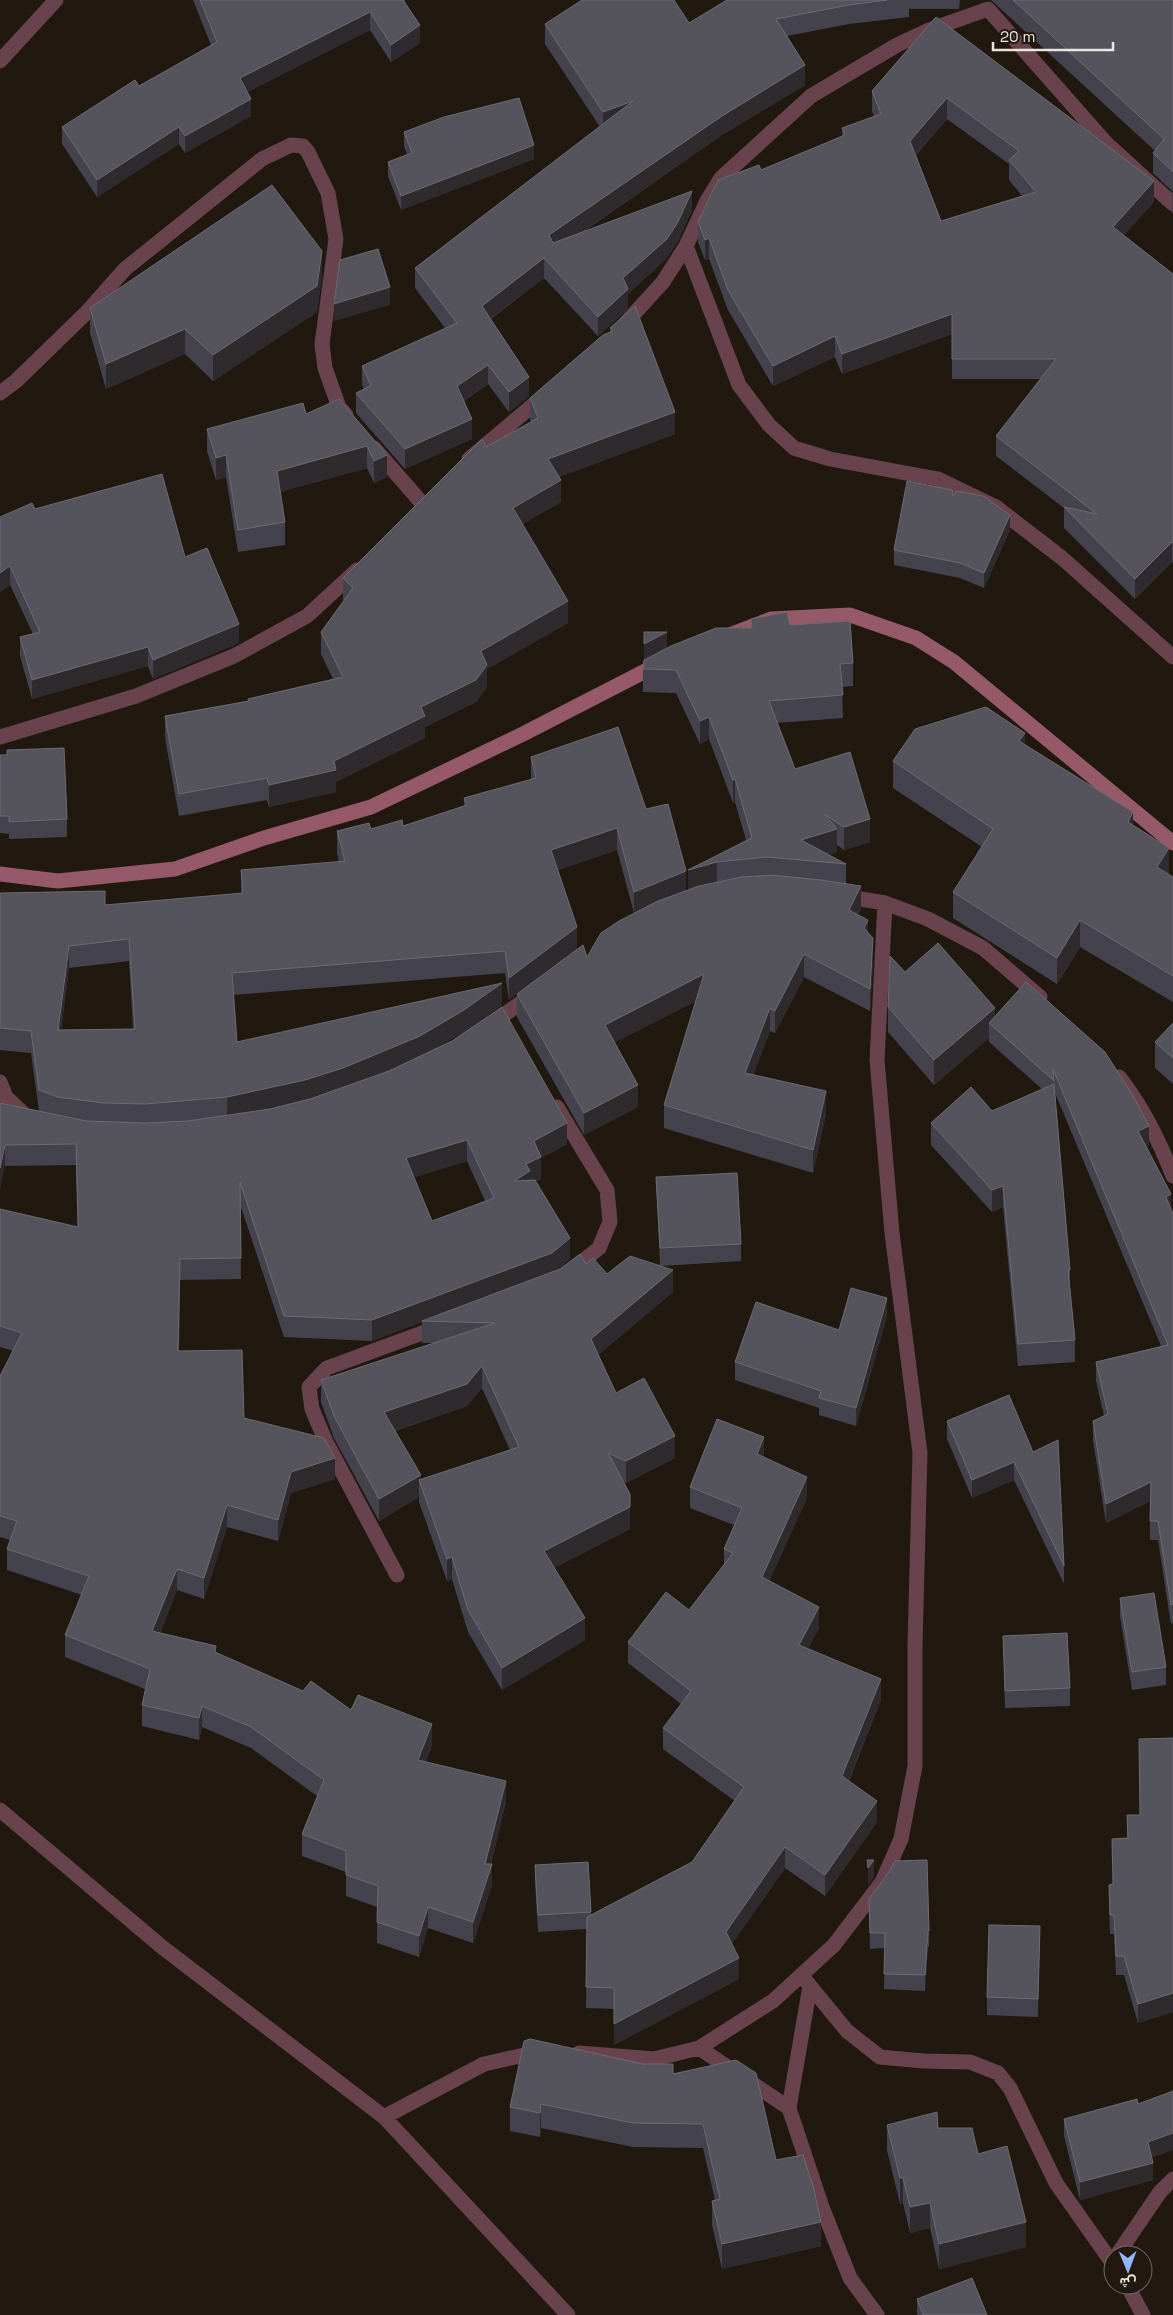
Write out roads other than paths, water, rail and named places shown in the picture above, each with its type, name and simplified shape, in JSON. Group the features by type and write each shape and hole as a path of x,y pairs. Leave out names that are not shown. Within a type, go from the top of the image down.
{"street":[{"path":"0,61 56,0"},
{"path":"613,335 635,315 663,282 686,246 721,178 811,96 897,45 990,4 1106,143 1173,204"},
{"path":"0,393 16,381 87,312 125,269 262,159 291,146 303,146 328,194 336,239 322,344 325,368 338,407 424,498 407,515"},
{"path":"686,246 739,385 770,425 794,448 830,459 938,478 996,507 1062,558 1173,657"},
{"path":"458,469 555,387"},
{"path":"0,737 136,696 234,656 307,616 368,558"},
{"path":"710,643 771,619 850,615 916,638 954,662 1173,843"},
{"path":"0,876 58,881 175,869 264,838 371,807 523,734 676,656"},
{"path":"829,894 885,903 928,919 983,948 1050,1006"},
{"path":"384,2117 484,2064 529,2054 654,2059 700,2048 805,1981 882,1882 901,1838 915,1766 914,1646 920,1453 892,1233 877,1060 885,903"},
{"path":"474,1036 543,986"},
{"path":"505,1014 515,1031"},
{"path":"1111,1066 1132,1093 1156,1133 1173,1176"},
{"path":"0,1082 6,1097 25,1117 42,1126"},
{"path":"548,1091 607,1190 610,1222 599,1248 558,1282"},
{"path":"397,1575 326,1442 312,1408 309,1387 327,1368 455,1321"},
{"path":"0,1810 162,1947 384,2117 568,2315"},
{"path":"805,1981 789,2108 822,2207 850,2278 877,2315"},
{"path":"805,1981 847,2031 880,2057 923,2061 970,2062 998,2073 1010,2088 1056,2184 1103,2246"},
{"path":"700,2048 789,2108"},
{"path":"1125,2245 1160,2192 1173,2179"},
{"path":"1132,2295 1143,2315"}]}
